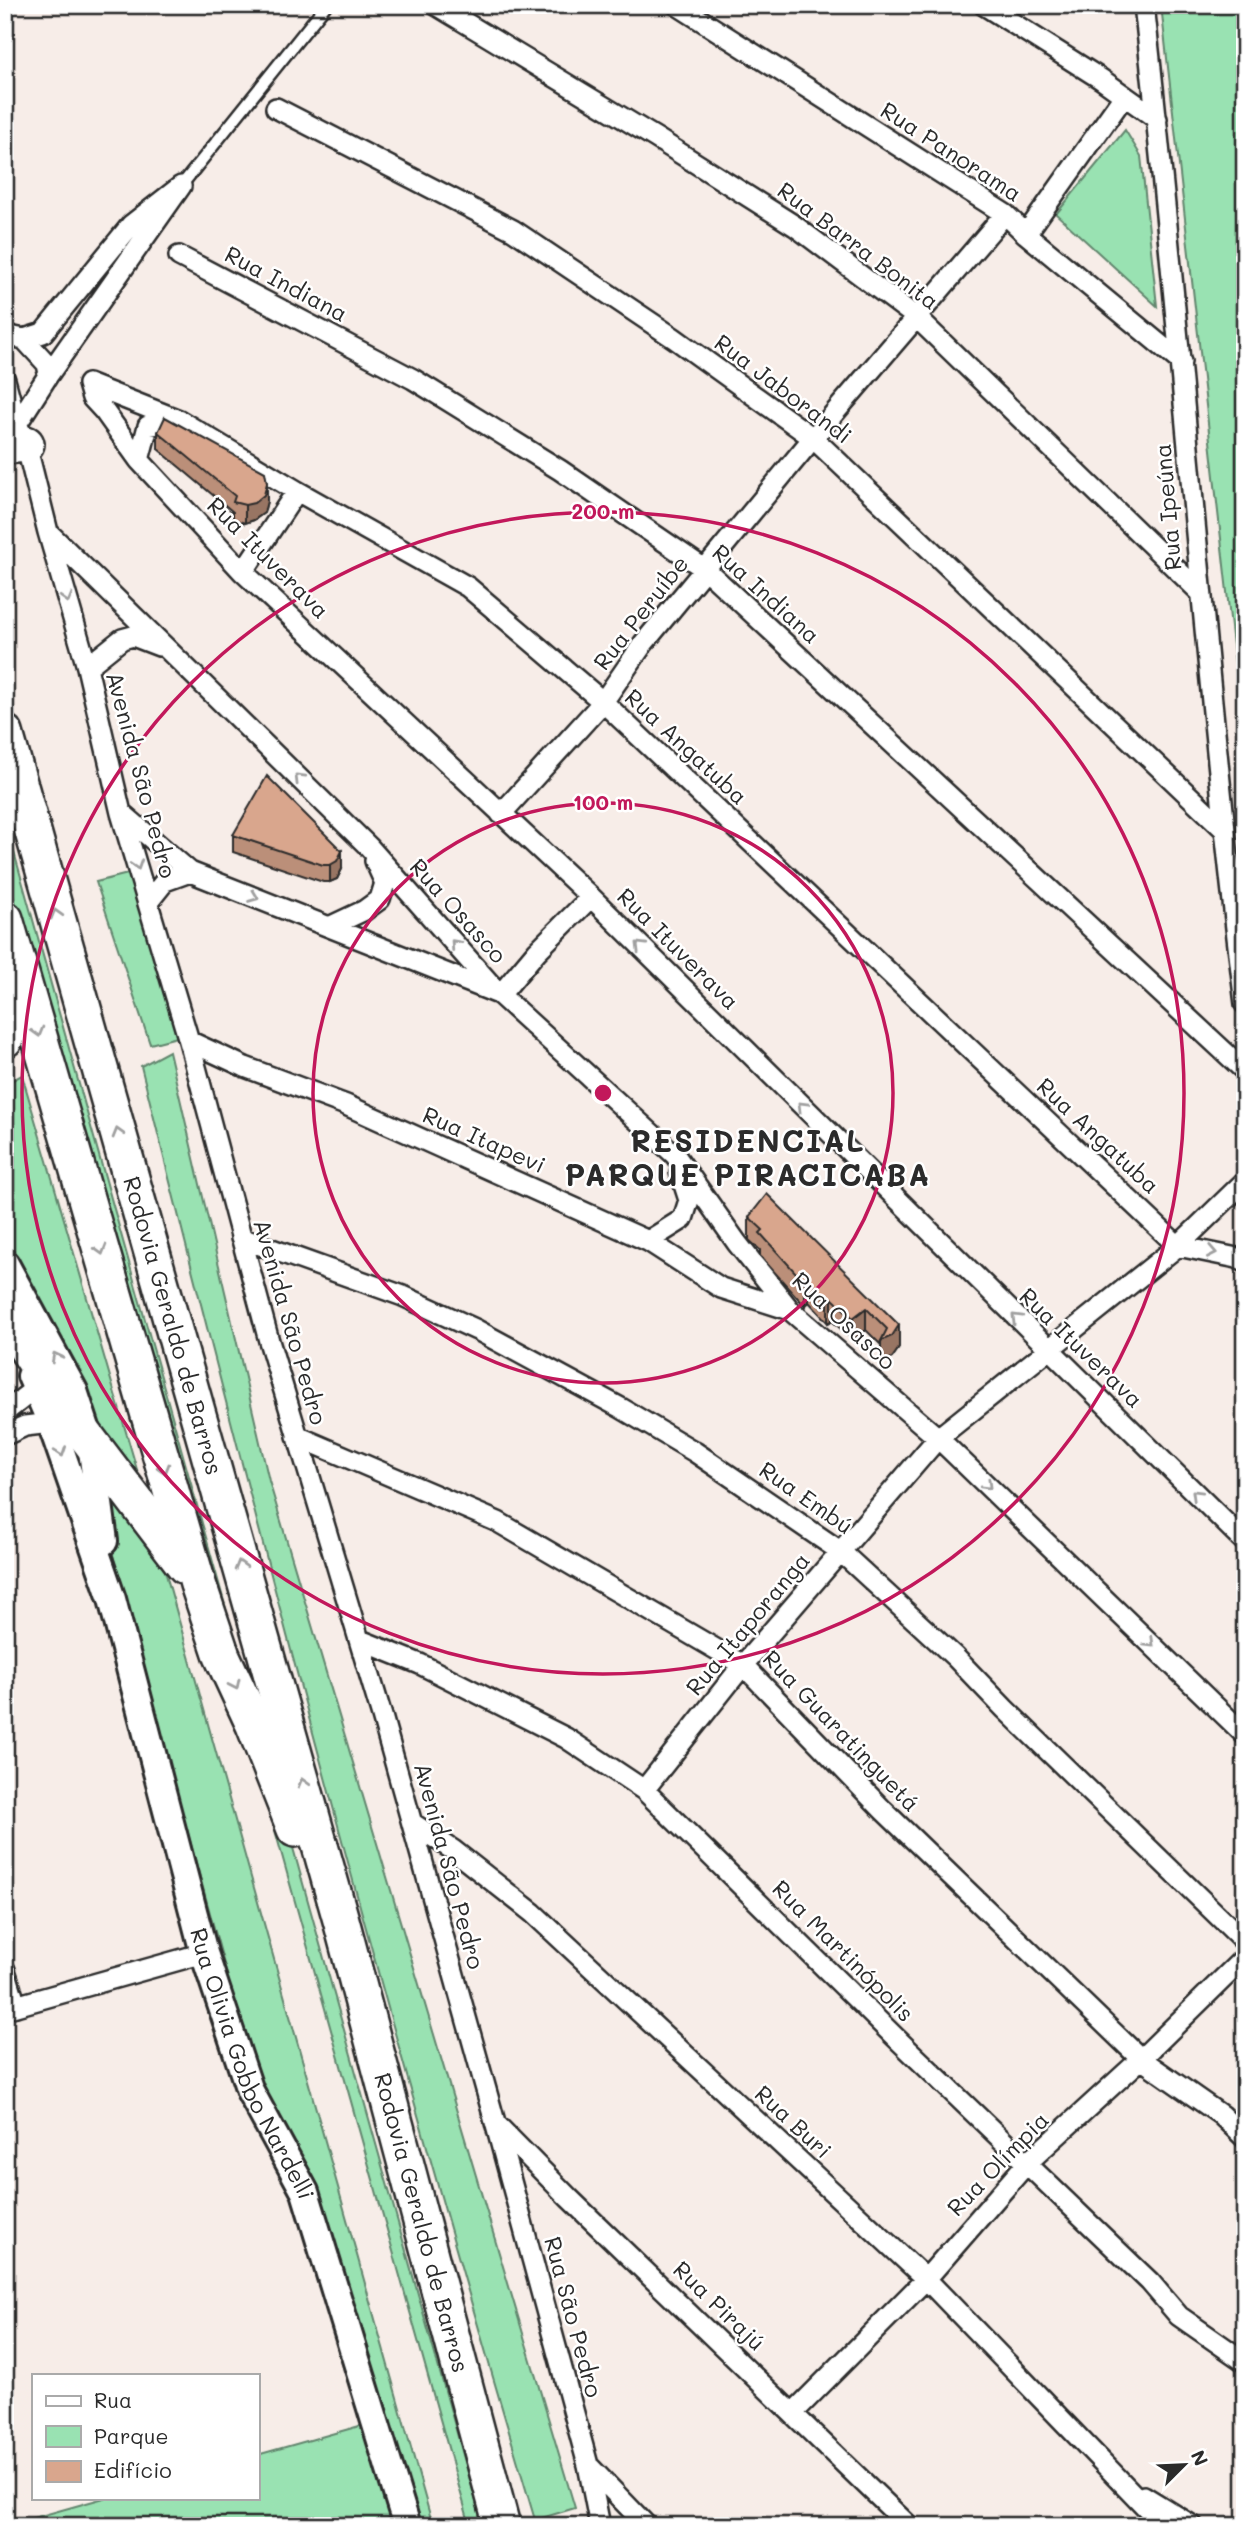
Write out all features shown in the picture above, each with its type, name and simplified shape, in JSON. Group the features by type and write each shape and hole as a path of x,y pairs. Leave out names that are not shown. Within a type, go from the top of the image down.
{"highway":[{"name":"Rodovia Geraldo de Barros","path":"5,733 341,1920 502,2526"},
{"name":"Rodovia Geraldo de Barros","path":"5,919 198,1584 222,1656 254,1725 307,1859 341,1920"},
{"path":"5,977 10,1018 5,1038"},
{"path":"5,1316 91,1443 198,1584"}],"street":[{"name":"Rua Barra Bonita","path":"436,5 795,226 916,317 1200,592"},
{"name":"Rua Panorama","path":"677,5 1005,214 1181,362"},
{"path":"984,5 1101,79 1157,119"},
{"name":"Rua Ipeúna","path":"1144,5 1181,362 1223,828 1245,1004"},
{"path":"1026,234 1124,96"},
{"name":"Rua Jaborandi","path":"276,108 513,230 674,338 813,438 1223,828"},
{"path":"15,337 43,333 131,225 181,186"},
{"path":"16,438 49,374 181,186"},
{"name":"Rua Peruíbe","path":"501,814 603,702 643,644 813,438 1005,214"},
{"name":"Rua Indiana","path":"179,256 413,379 560,470 706,570 1245,1071"},
{"path":"15,337 47,364 49,374"},
{"name":"Avenida São Pedro","path":"5,380 16,438 48,532 87,667 121,813 149,901 297,1436 360,1640 495,2122"},
{"name":"Rua Angatuba","path":"88,384 179,420 297,491 468,587 603,702 1178,1246"},
{"name":"Rua Ituverava","path":"88,384 92,398 139,460 243,572 591,897 1245,1542"},
{"path":"139,460 148,426 179,420"},
{"path":"243,572 297,491"},
{"name":"Rua Osasco","path":"48,532 369,847 500,995 675,1155 737,1243 790,1310 938,1438 1245,1735"},
{"name":"Rua Osasco","path":"87,667 107,649 122,639 133,636 170,650"},
{"path":"121,813 190,872 500,995 537,951 591,897"},
{"path":"331,926 380,899 385,883 369,847"},
{"path":"149,901 164,881 190,872"},
{"name":"Rua Itapevi","path":"189,1041 245,1067 346,1105 648,1241 721,1287 790,1310"},
{"path":"648,1241 683,1219 689,1200 675,1155"},
{"name":"Rua Itaporanga","path":"644,1790 743,1665 938,1438 1178,1246 1245,1181"},
{"name":"Rua Embú","path":"241,1238 403,1296 477,1330 621,1408 695,1452 840,1551 955,1657 1245,1942"},
{"path":"1178,1246 1245,1262"},
{"path":"5,1264 74,1391 91,1443 112,1599"},
{"path":"5,1322 51,1423 112,1599"},
{"path":"5,1412 36,1388"},
{"path":"5,1435 25,1426 51,1423"},
{"name":"Rua Guaratinguetá","path":"297,1436 498,1522 743,1665 883,1810 1141,2059 1221,2115 1245,2138"},
{"name":"Rua Olivia Gobbo Nardelli","path":"112,1599 204,1953 250,2091 305,2192 407,2526"},
{"name":"Rua Martinópolis","path":"360,1640 420,1664 566,1738 644,1790 895,2037 1150,2282 1179,2316 1245,2362"},
{"name":"Rua Buri","path":"412,1823 453,1850 533,1913 926,2279 1164,2526"},
{"path":"5,1970 11,2008 204,1953"},
{"name":"Rua Olímpia","path":"794,2412 926,2279 1027,2163 1141,2059 1245,1957"},
{"name":"Rua Pirajú","path":"495,2122 569,2198 794,2412 909,2526"},
{"name":"Rua São Pedro","path":"495,2122 588,2465 600,2526"},
{"path":"588,2465 648,2526"},
{"name":"Rua Buri","path":"1120,2481 1193,2526"}],"lane":[{"path":"181,186 326,5"}],"green space":[{"path":"1161,5 1245,5 1245,752"},
{"path":"1125,130 1141,156 1157,306 1056,214"},
{"path":"5,820 483,2526 470,2526 5,867"},
{"path":"132,873 181,1036 150,1044 96,882"},
{"path":"169,1051 269,1481 575,2508 535,2520 379,1977 234,1431 141,1066"},
{"path":"22,1075 140,1480 102,1435 5,1259 5,1084"},
{"path":"115,1497 162,1560 433,2526 417,2526 252,2066 121,1590 105,1504"},
{"path":"363,2425 394,2526 5,2526 97,2500 259,2500 259,2454"}],"building":[{"path":"165,417 265,472 267,483 264,495 254,503 245,505 233,502 235,496 158,432"},
{"path":"267,776 342,851 337,861 323,865 233,835"},
{"path":"767,1194 899,1325 892,1336 881,1341 887,1329 866,1308 853,1318 832,1298 828,1301 809,1280 805,1283 760,1233 763,1230 749,1217"}],"district":[{"name":"RESIDENCIAL PARQUE PIRACICABA","path":"748,1159"}]}
